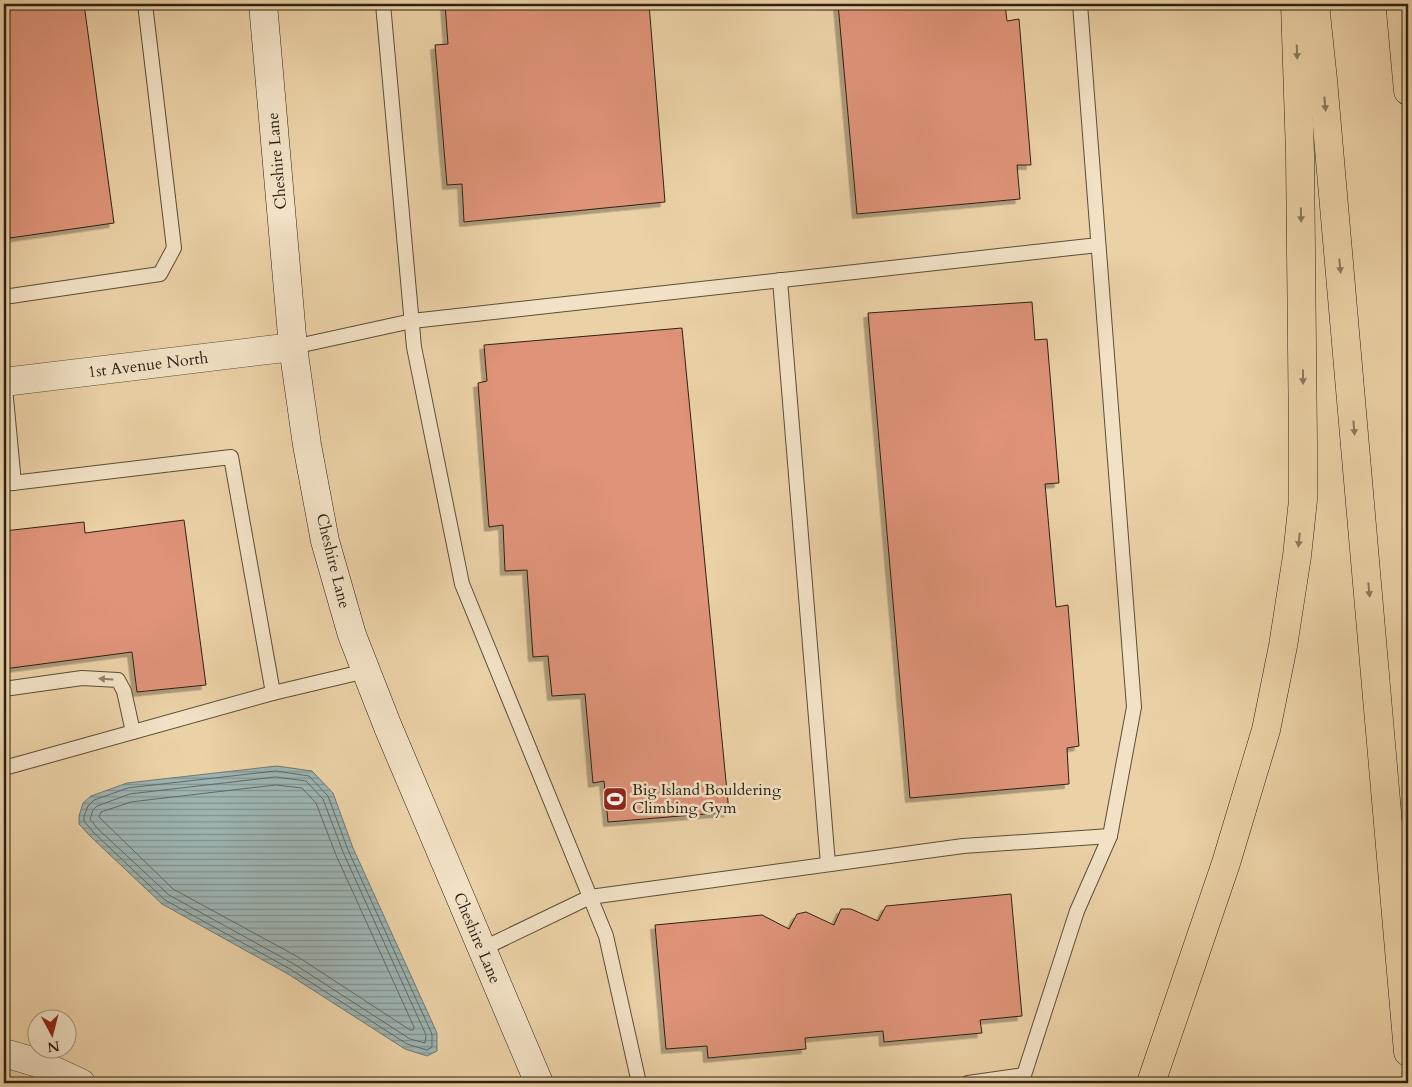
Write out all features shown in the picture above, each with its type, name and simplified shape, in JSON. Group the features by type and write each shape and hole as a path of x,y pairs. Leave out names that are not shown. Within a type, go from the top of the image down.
{"highway":[{"path":"1151,1083 1226,863 1266,730 1284,646 1297,556 1303,500 1303,443 1300,154 1295,4"},
{"path":"1315,4 1372,625 1408,1052"},
{"path":"1400,4 1408,91"}],"street":[{"name":"Cheshire Lane","path":"263,4 293,347 307,445 325,540 352,635 366,672 539,1083"},
{"name":"1st Avenue North","path":"4,379 293,347"},
{"path":"4,1053 44,1065 81,1083"}],"lane":[{"path":"4,297 160,274 174,248 145,4"},
{"path":"382,4 414,347 462,584 606,936 639,1083"},
{"path":"968,1083 1024,1075 1077,911 1110,836 1134,707 1080,4"},
{"path":"293,347 412,321 1098,245"},
{"path":"780,280 828,864"},
{"path":"4,379 9,483 231,457 273,693"},
{"path":"4,768 273,693 366,672"},
{"path":"4,689 82,678 118,680 124,691 133,732"},
{"path":"482,949 590,897 964,846 1110,836"}],"water":[{"path":"277,766 312,771 333,793 353,848 437,1033 437,1051 427,1056 405,1049 288,974 162,904 79,824 83,803 91,796 127,783"}],"building":[{"path":"4,4 84,4 114,223 10,238 4,194"},
{"path":"445,4 649,4 665,202 464,222 462,184 447,185 435,45 448,44"},
{"path":"838,4 1005,4 1007,21 1019,19 1031,165 1017,165 1020,199 857,214"},
{"path":"1032,302 1035,340 1047,339 1059,483 1045,484 1056,607 1068,605 1079,746 1067,748 1069,784 910,798 868,313"},
{"path":"682,328 729,812 608,822 604,781 593,783 585,694 552,696 548,656 533,657 527,570 505,571 503,525 489,527 478,383 487,381 484,345"},
{"path":"184,520 206,685 137,692 132,652 4,669 4,531 84,522 85,533"},
{"path":"1011,894 1022,1016 980,1020 982,1033 884,1042 883,1031 805,1038 806,1049 708,1058 707,1046 666,1049 655,925 762,915 789,929 797,914 806,912 834,925 841,909 851,909 878,921 886,906"}],"place":[{"name":"Big Island Bouldering Climbing Gym","path":"615,799"}]}
